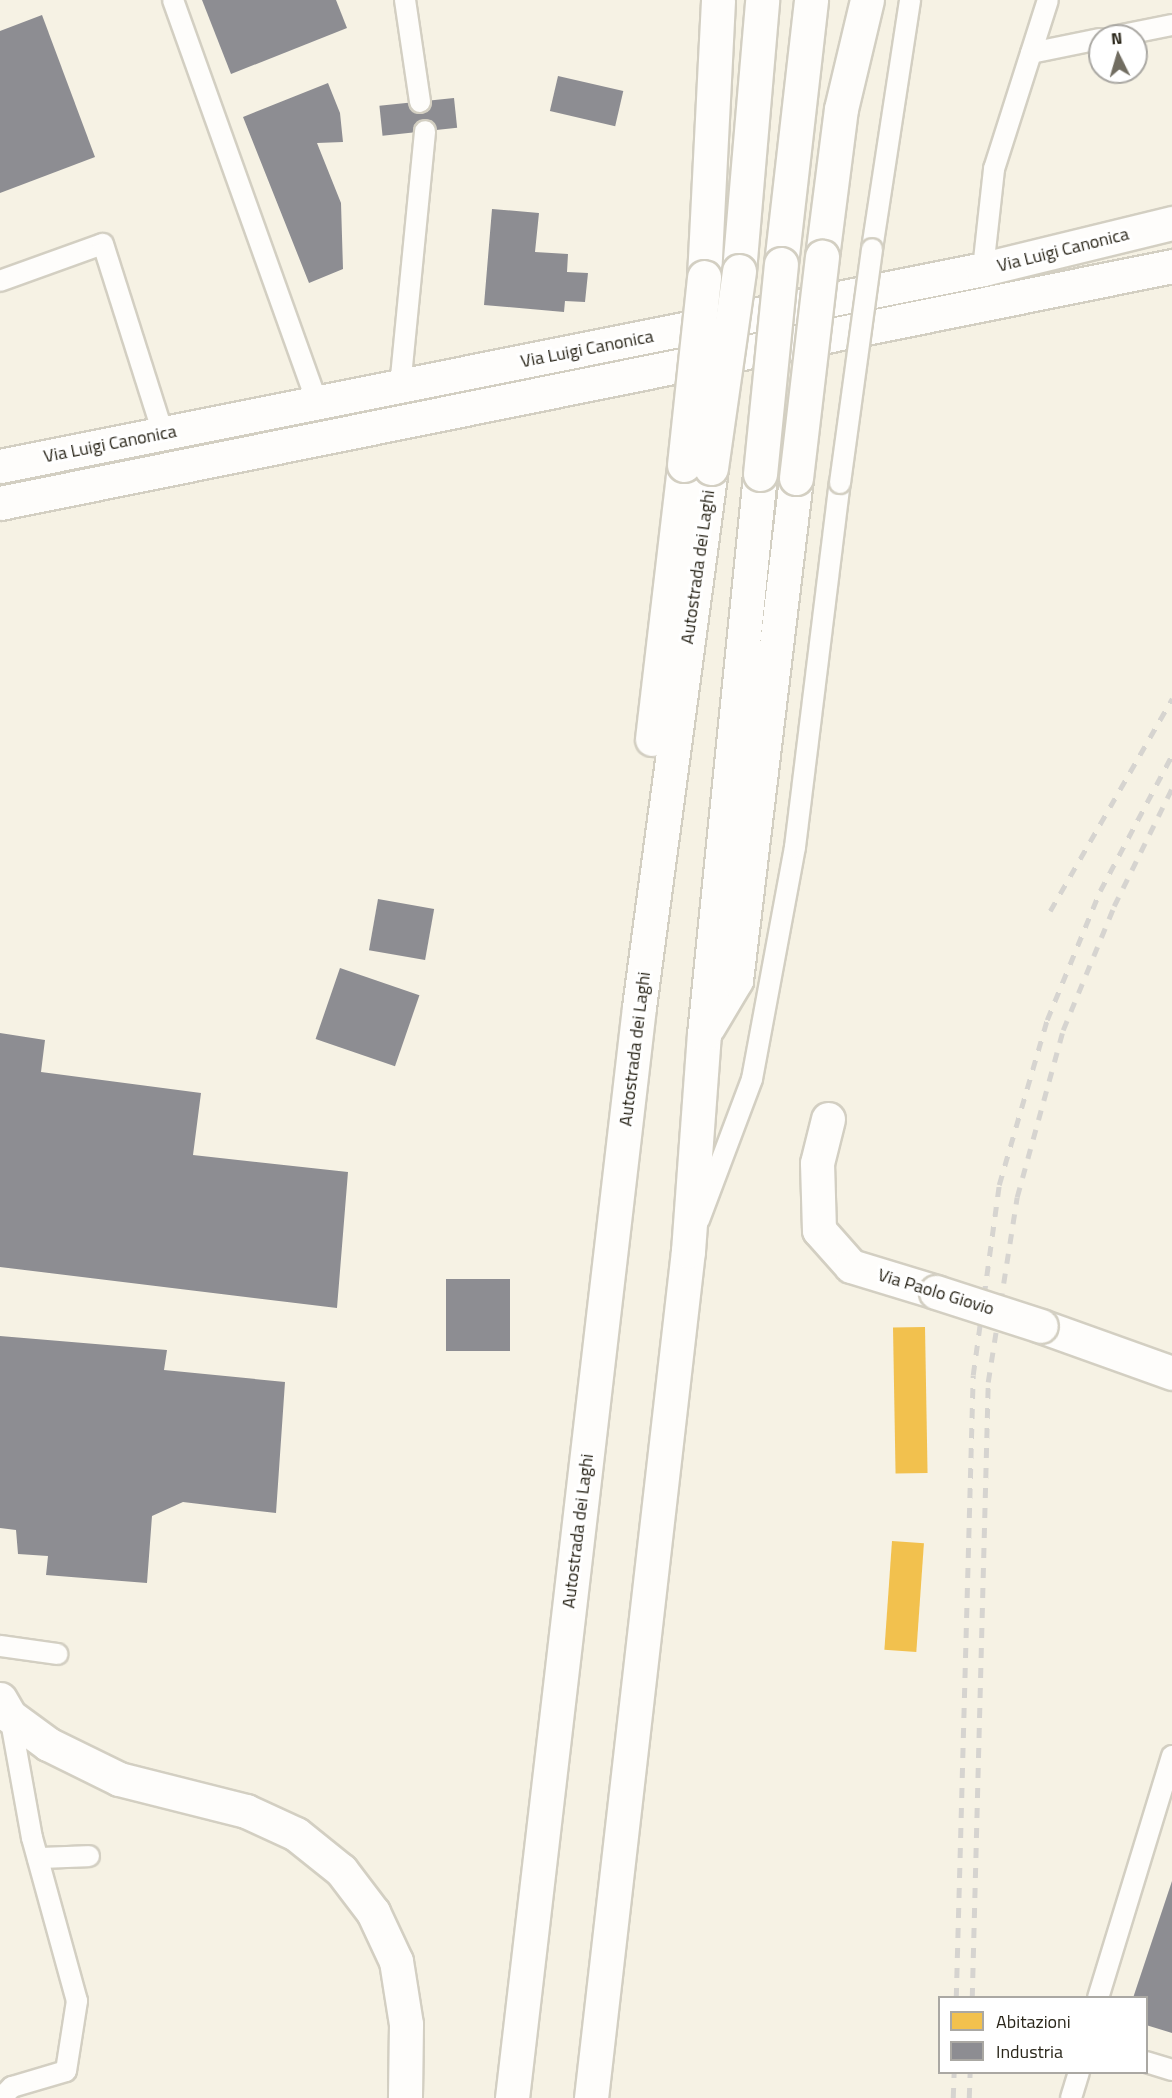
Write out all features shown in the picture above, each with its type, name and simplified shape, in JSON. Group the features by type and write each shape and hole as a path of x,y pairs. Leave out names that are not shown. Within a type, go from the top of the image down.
{"main road":[{"path":"697,467 718,0"},
{"name":"Autostrada dei Laghi","path":"512,2098 639,1007 697,467 739,271 762,0"},
{"path":"591,2098 688,1251 704,1034 760,474 811,0"},
{"path":"704,1034 736,980 841,109 867,0"},
{"name":"Via Luigi Canonica","path":"0,466 983,269 1172,223"},
{"name":"Via Luigi Canonica","path":"0,503 1172,266"},
{"name":"Via Paolo Giovio","path":"828,1119 817,1163 819,1230 851,1266 1041,1326 1172,1373"},
{"path":"5,1707 48,1744 119,1779 246,1811 296,1834 341,1870 373,1912 396,1961 406,2024 405,2098"}],"lane":[{"path":"173,0 317,403"},
{"path":"405,0 420,102"},
{"path":"688,1251 752,1078 795,848 840,483 872,249 910,0"},
{"path":"983,269 994,169 1048,0"},
{"path":"1148,30 1172,25"},
{"path":"1031,53 1088,41"},
{"path":"399,387 425,130"},
{"path":"0,281 103,244 163,433"},
{"path":"0,1646 57,1654"},
{"path":"1,2098 12,2087 66,2071 76,2001 38,1858 5,1707"},
{"path":"1099,1996 1172,1756"},
{"path":"38,1858 89,1856"},
{"path":"1148,2063 1172,2070"},
{"path":"1071,2098 1079,2074"}],"building: Abitazioni":[{"path":"925,1327 928,1473 896,1474 893,1328"},
{"path":"892,1541 924,1543 916,1652 884,1650"}],"building: Industria":[{"path":"202,0 336,0 347,28 231,74"},
{"path":"42,15 95,157 0,193 0,31"},
{"path":"558,76 623,91 615,126 550,111"},
{"path":"328,83 340,113 343,142 317,143 341,203 343,269 309,283 243,117"},
{"path":"454,98 457,128 383,136 379,106"},
{"path":"492,209 539,213 535,252 568,254 567,272 588,273 585,302 565,301 564,312 484,305"},
{"path":"378,899 434,909 425,960 369,950"},
{"path":"340,968 419,995 395,1066 316,1039"},
{"path":"0,1033 45,1040 41,1072 201,1093 193,1155 348,1172 337,1308 0,1267"},
{"path":"446,1279 510,1279 510,1351 446,1351"},
{"path":"0,1336 167,1350 164,1370 285,1382 276,1513 183,1502 152,1516 147,1583 46,1575 48,1556 18,1554 16,1530 0,1528"},
{"path":"1172,1881 1172,2033 1148,2026 1148,1996 1134,1996"}],"railway":[{"path":"1050,911 1172,699"},
{"path":"956,1996 973,1375 999,1185 1047,1020 1100,891 1172,755"},
{"path":"972,1996 988,1382 1017,1197 1063,1030 1114,906 1172,788"},
{"path":"953,2098 954,2074"},
{"path":"969,2098 970,2074"}]}
